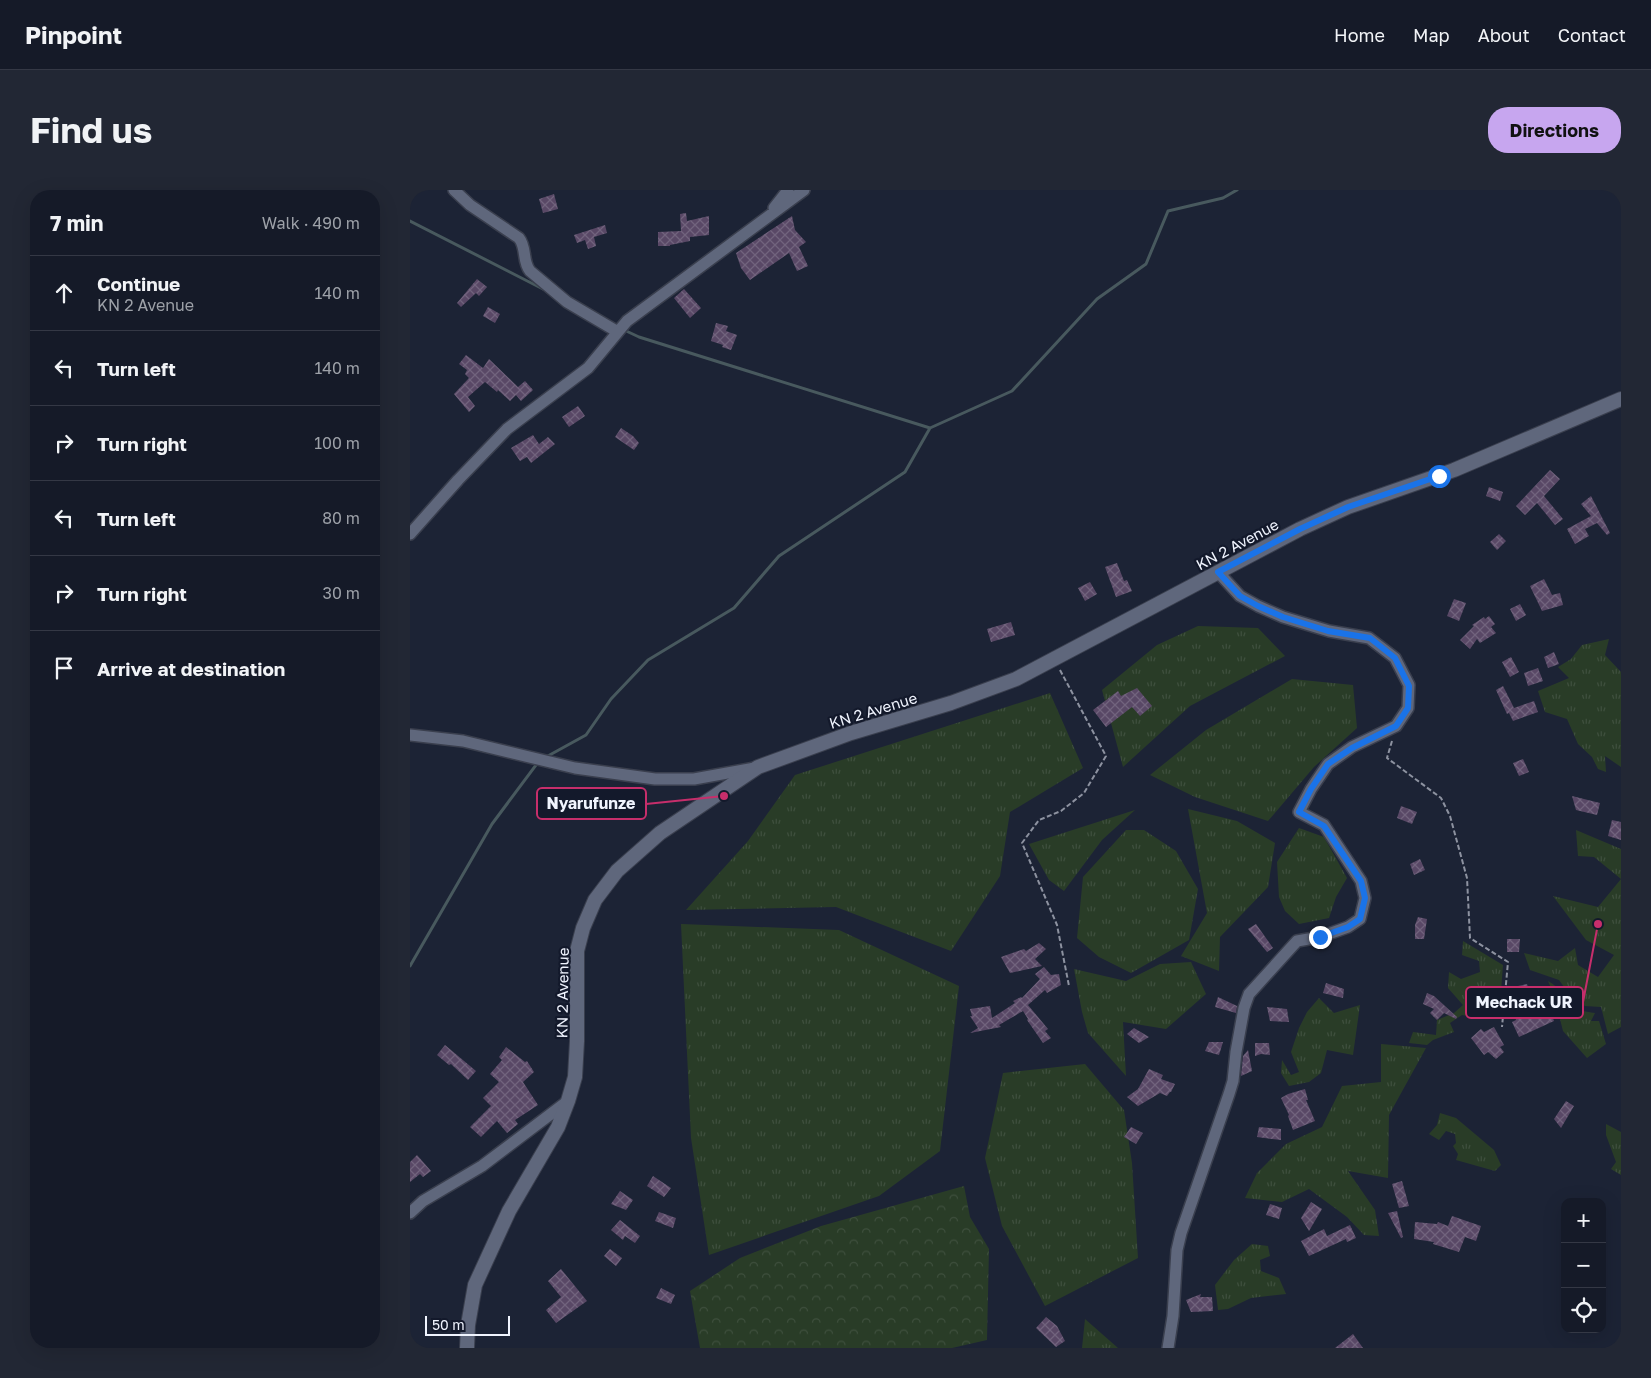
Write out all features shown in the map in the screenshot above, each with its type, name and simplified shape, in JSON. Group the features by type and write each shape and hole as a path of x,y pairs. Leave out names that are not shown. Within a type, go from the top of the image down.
{"main road":[{"name":"KN 2 Avenue","path":"468,1348 468,1325 476,1285 509,1212 558,1127 575,1077 577,1050 577,950 583,928 595,900 617,871 660,834 758,767 851,733 952,703 1016,679 1300,529 1348,507 1454,470 1621,399"}],"street":[{"path":"454,190 470,205 519,238 524,246 526,266 530,271 567,302 618,332"},
{"path":"765,219 788,190"},
{"path":"410,534 507,429 588,368 627,321 804,190"},
{"path":"1168,1348 1173,1316 1177,1250 1181,1233 1233,1081 1244,1008 1249,994 1297,941 1320,937 1348,927 1360,919 1364,905 1365,898 1361,881 1324,826 1299,812 1311,789 1328,764 1352,748 1396,726 1408,708 1409,686 1395,658 1370,638 1328,631 1283,617 1240,596 1218,572"},
{"path":"410,735 463,741 575,768 655,779 694,779 758,767"},
{"path":"410,1214 423,1201 482,1166 568,1101"}],"path":[{"path":"1054,659 1106,756 1084,793 1061,811 1039,820 1022,843 1058,925 1069,986"},
{"path":"1396,726 1387,758 1441,798 1450,816 1468,878 1470,938 1508,962 1502,1027"}],"green space":[{"path":"1198,626 1258,628 1285,656 1190,706 1123,767 1102,690 1157,645"},
{"path":"1609,639 1605,655 1621,672 1621,767 1605,756 1606,772 1598,769 1592,757 1578,744 1567,719 1545,712 1538,691 1569,678 1558,667 1571,659 1582,645"},
{"path":"1292,679 1353,685 1357,728 1314,767 1268,821 1195,797 1150,775 1206,730"},
{"path":"1050,693 1083,768 1010,812 1000,876 951,951 836,907 686,910 748,841 795,775"},
{"path":"1188,809 1237,821 1275,843 1268,887 1220,937 1219,971 1181,956 1207,913"},
{"path":"1135,810 1102,840 1064,891 1049,880 1029,844"},
{"path":"1299,828 1324,837 1347,878 1336,897 1329,918 1299,924 1285,911 1279,897 1277,862"},
{"path":"1126,830 1144,830 1176,851 1198,889 1189,940 1131,973 1099,957 1077,938 1083,877"},
{"path":"1576,830 1621,849 1621,879 1594,857 1578,856"},
{"path":"1621,879 1621,1027 1608,1034 1601,1007 1585,1006 1570,995 1559,980 1530,970 1524,953 1558,961 1575,948 1578,965 1598,977 1614,955 1586,940 1553,896 1598,907"},
{"path":"681,924 839,930 959,986 940,1151 879,1196 709,1255 691,1138"},
{"path":"1463,941 1503,965 1501,991 1486,1005 1479,1018 1462,1015 1450,1023 1454,1032 1433,1040 1427,1045 1409,1043 1413,1032 1436,1035 1437,1020 1454,1013 1463,1005 1448,988 1449,972 1461,979 1480,972 1479,961 1462,955"},
{"path":"1191,962 1206,994 1166,1029 1123,1022 1126,1076 1088,1033 1074,969 1126,981 1160,964"},
{"path":"1548,981 1574,1006 1582,1011 1595,1013 1591,1021 1599,1021 1606,1044 1587,1058 1563,1031 1559,1015 1563,1010 1557,1002"},
{"path":"1319,998 1334,1013 1360,1005 1353,1055 1327,1050 1321,1073 1309,1082 1289,1086 1281,1073 1282,1060 1291,1075 1299,1072 1291,1052 1307,1012"},
{"path":"1381,1044 1426,1048 1389,1115 1388,1178 1348,1171 1375,1210 1379,1236 1364,1235 1347,1217 1309,1189 1282,1202 1245,1198 1257,1173 1286,1144 1322,1127 1342,1086 1381,1082"},
{"path":"1085,1064 1124,1110 1132,1163 1138,1258 1045,1306 1002,1226 985,1158 1003,1073"},
{"path":"1440,1113 1456,1118 1494,1150 1501,1165 1495,1171 1456,1160 1458,1154 1453,1146 1456,1143 1455,1134 1446,1131 1439,1140 1429,1134 1437,1125"},
{"path":"1606,1124 1621,1132 1621,1175 1611,1169 1616,1162 1606,1135"},
{"path":"964,1186 970,1217 989,1249 987,1340 952,1348 700,1348 690,1291 740,1258 821,1226"},
{"path":"1252,1244 1268,1246 1270,1256 1260,1260 1261,1271 1279,1278 1286,1294 1251,1298 1228,1309 1218,1310 1215,1285 1234,1260"},
{"path":"1085,1319 1118,1348 1082,1348"}],"building":[{"path":"554,194 558,209 543,213 539,199"},
{"path":"686,213 687,221 709,216 709,235 690,237 690,241 670,246 658,246 658,232 681,231 680,214"},
{"path":"792,216 795,230 806,242 799,247 808,266 797,271 789,253 750,280 741,268 736,253"},
{"path":"605,225 607,233 594,237 596,246 588,249 585,240 577,243 574,235"},
{"path":"477,279 487,287 479,296 476,293 461,307 457,303"},
{"path":"684,289 701,308 690,318 674,298"},
{"path":"488,307 500,314 495,323 483,316"},
{"path":"716,323 728,326 726,331 737,335 731,350 711,341"},
{"path":"466,355 483,368 489,359 518,387 525,381 533,390 521,401 516,395 510,401 485,382 468,397 475,406 469,412 454,394 469,378 465,374 467,370 459,364"},
{"path":"578,406 585,416 569,427 562,417"},
{"path":"621,428 633,436 639,443 634,450 615,437"},
{"path":"533,435 539,444 548,437 555,444 531,463 527,457 520,461 511,448"},
{"path":"1550,470 1560,479 1544,496 1563,519 1555,525 1537,503 1525,515 1516,506"},
{"path":"1489,487 1503,492 1500,501 1486,496"},
{"path":"1591,496 1610,533 1607,535 1597,523 1585,529 1589,536 1575,544 1567,529 1591,516 1581,504"},
{"path":"1499,534 1506,541 1497,550 1490,542"},
{"path":"1117,563 1124,581 1127,580 1132,591 1116,597 1105,567"},
{"path":"1544,579 1552,595 1560,593 1563,605 1542,611 1530,586"},
{"path":"1090,582 1097,594 1085,601 1078,588"},
{"path":"1454,599 1466,603 1459,621 1447,616"},
{"path":"1520,604 1526,615 1516,621 1510,609"},
{"path":"1489,616 1495,624 1491,627 1496,633 1480,643 1477,639 1470,649 1460,640 1474,626 1472,625"},
{"path":"1011,622 1015,635 991,642 987,629"},
{"path":"1554,652 1559,664 1548,668 1544,657"},
{"path":"1511,657 1519,672 1510,677 1502,662"},
{"path":"1538,668 1543,681 1528,686 1524,673"},
{"path":"1503,686 1514,708 1534,701 1538,712 1513,721 1509,713 1507,714 1496,690"},
{"path":"1137,688 1152,706 1140,716 1132,707 1106,727 1093,710 1118,691 1121,696"},
{"path":"1523,759 1529,772 1519,776 1513,763"},
{"path":"1572,796 1600,803 1597,815 1576,810"},
{"path":"1401,806 1417,812 1412,824 1397,818"},
{"path":"1612,820 1621,822 1621,840 1608,836"},
{"path":"1420,859 1425,870 1414,875 1410,864"},
{"path":"1418,917 1427,919 1424,939 1415,939 1415,925"},
{"path":"1256,924 1273,948 1267,952 1248,929"},
{"path":"1507,939 1520,939 1519,952 1507,952"},
{"path":"1039,943 1046,949 1035,959 1042,966 1010,973 1001,957 1024,949 1026,951"},
{"path":"1044,967 1051,975 1059,974 1061,985 1047,993 1045,990 1028,1005 1048,1029 1045,1031 1051,1038 1043,1043 1023,1011 999,1025 1001,1027 970,1033 978,1028 970,1016 972,1016 970,1009 990,1006 992,1018 1015,1003 1013,1001 1022,998 1040,979 1035,974"},
{"path":"1326,983 1344,989 1343,998 1323,993"},
{"path":"1527,984 1534,1005 1546,1000 1554,1021 1519,1037 1512,1022 1516,1020 1508,990"},
{"path":"1427,993 1434,996 1457,1017 1456,1019 1444,1013 1437,1020 1430,1013 1434,1009 1423,1004"},
{"path":"1218,997 1237,1006 1236,1013 1215,1007"},
{"path":"1267,1007 1287,1009 1289,1022 1270,1021"},
{"path":"1494,1027 1504,1045 1500,1047 1504,1052 1496,1059 1488,1052 1484,1055 1471,1038 1481,1029 1484,1032"},
{"path":"1134,1028 1149,1037 1139,1043 1127,1034"},
{"path":"1209,1042 1223,1042 1219,1055 1205,1051"},
{"path":"1255,1043 1269,1043 1270,1055 1261,1054 1255,1056"},
{"path":"445,1045 476,1071 468,1080 451,1064 449,1065 437,1055"},
{"path":"506,1047 525,1062 527,1061 534,1072 523,1082 538,1105 515,1120 518,1124 507,1133 497,1121 481,1137 470,1127 491,1106 483,1098 499,1082 490,1074 502,1060 499,1057"},
{"path":"1248,1050 1252,1071 1241,1076 1243,1056"},
{"path":"1149,1069 1163,1075 1161,1079 1175,1084 1167,1096 1160,1093 1138,1106 1127,1097 1138,1089"},
{"path":"1305,1089 1308,1100 1306,1100 1315,1121 1293,1130 1289,1115 1281,1098"},
{"path":"1566,1101 1574,1106 1561,1128 1554,1119"},
{"path":"1131,1127 1143,1133 1136,1144 1124,1137"},
{"path":"1259,1127 1281,1129 1281,1140 1257,1137"},
{"path":"417,1155 431,1171 423,1177 420,1174 410,1182 410,1162"},
{"path":"653,1176 671,1188 664,1197 647,1186"},
{"path":"1402,1181 1409,1206 1399,1208 1392,1184"},
{"path":"620,1191 633,1200 626,1210 611,1204"},
{"path":"1311,1202 1322,1209 1309,1231 1301,1218"},
{"path":"1270,1204 1282,1208 1279,1219 1266,1215"},
{"path":"1397,1211 1403,1237 1401,1238 1388,1213"},
{"path":"659,1212 676,1218 673,1228 655,1221"},
{"path":"1452,1216 1481,1226 1476,1241 1465,1237 1459,1252 1433,1244 1434,1242 1414,1239 1415,1222 1437,1224 1438,1222 1448,1226"},
{"path":"620,1220 640,1236 635,1243 625,1236 623,1240 611,1230"},
{"path":"1350,1225 1356,1238 1347,1242 1346,1239 1309,1256 1301,1241 1324,1229 1327,1236"},
{"path":"610,1249 622,1258 616,1266 604,1256"},
{"path":"561,1269 587,1301 556,1323 546,1310 561,1297 548,1281"},
{"path":"661,1288 675,1295 671,1304 656,1298"},
{"path":"1201,1294 1200,1297 1212,1297 1213,1311 1191,1312 1186,1300"},
{"path":"1046,1317 1057,1326 1065,1341 1056,1347 1036,1328"},
{"path":"1353,1334 1363,1348 1335,1348"}],"waterway":[{"path":"622,329 639,337 930,428 1012,391 1097,299 1146,264 1168,211 1223,198 1237,190"},
{"path":"410,221 543,289"},
{"path":"546,757 586,735 611,699 648,660 734,608 779,556 905,472 930,428"},
{"path":"410,966 492,824 539,761"}],"place":[{"name":"Nyarufunze","path":"724,796"},
{"name":"Mechack UR","path":"1598,924"}],"route":[{"path":"1320,937 1348,927 1360,919 1365,898 1361,881 1324,826 1299,812 1311,789 1328,764 1352,748 1396,726 1408,708 1409,686 1395,658 1370,638 1328,631 1283,617 1240,596 1218,572 1300,529 1348,507 1439,476"}]}
